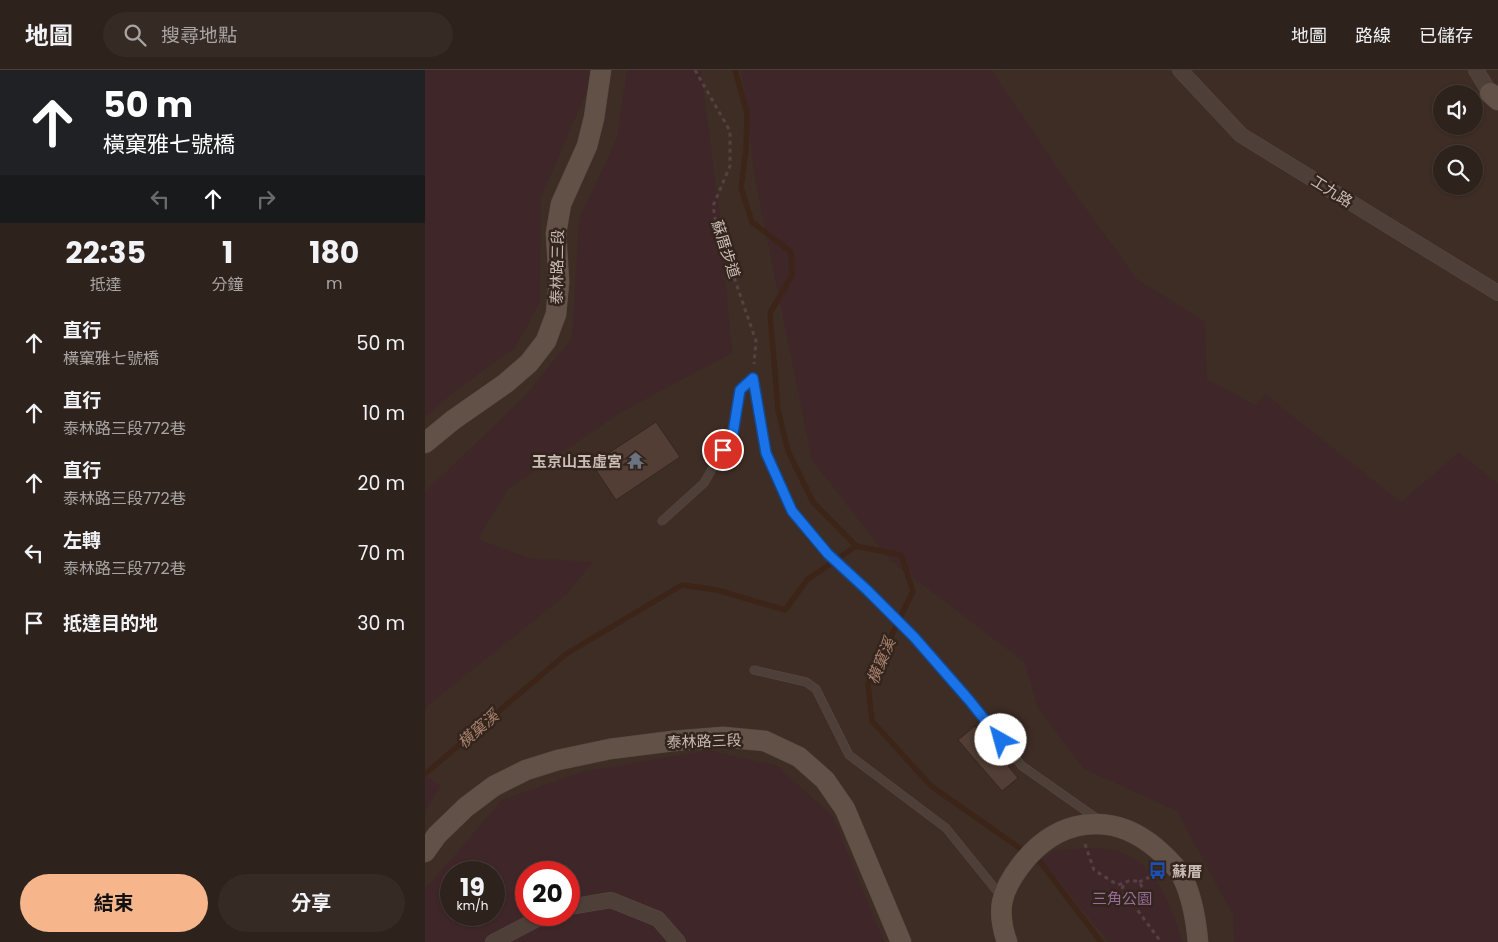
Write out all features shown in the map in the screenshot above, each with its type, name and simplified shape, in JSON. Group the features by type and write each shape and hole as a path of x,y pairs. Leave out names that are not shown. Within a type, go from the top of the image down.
{"main road":[{"name":"泰林路三段","path":"425,443 453,420 506,383 529,363 545,341 556,314 559,282 556,233 561,204 587,146 594,118 601,70"},
{"name":"泰林路三段","path":"425,852 437,835 466,807 494,786 526,770 558,760 610,749 673,741 723,737 765,741 799,757 825,780 845,810 901,942"},
{"path":"1007,942 1002,917 1006,888 1025,860 1040,844 1059,832 1080,825 1105,824 1123,828 1145,839 1165,856 1181,875 1192,901 1198,942"}],"street":[{"name":"工九路","path":"1180,70 1241,135 1498,293"},
{"path":"1476,70 1494,97"},
{"path":"580,905 611,900 658,920 678,942"},
{"path":"493,942 524,926"}],"lane":[{"path":"662,521 704,483 733,433 740,390 753,378"},
{"path":"753,378 766,453 792,511 828,554 914,637 969,700 1022,766 1105,824"},
{"path":"754,670 805,682 816,689 849,755 946,828 1006,888"}],"path":[{"name":"蘇厝步道","path":"695,70 730,132 729,166 713,206 717,228 756,341 753,378"},
{"path":"1080,825 1087,853 1094,870 1118,884 1124,884 1131,880 1139,882 1157,874"},
{"path":"1133,904 1142,899 1144,890 1139,882"},
{"path":"1124,884 1121,890 1122,897 1126,902 1133,904 1161,942"}],"green space":[{"path":"425,70 590,70 588,88 541,198 540,302 515,348 455,391 425,418"},
{"path":"627,70 701,70 720,216 732,353 623,411 509,488 478,539 529,558 593,562 566,595 425,708 425,492 525,396 572,338 579,219 617,138"},
{"path":"741,70 992,70 1069,185 1137,279 1205,322 1207,379 1255,405 1265,394 1401,502 1459,452 1498,484 1498,942 1234,942 1233,915 1177,811 1084,769 1039,710 1024,662 890,560 812,460 756,184"},
{"path":"708,750 778,766 833,817 884,942 425,942 425,889 440,872 440,926 505,926 505,861 449,861 502,800 582,772"},
{"path":"425,775 441,786 425,811"},
{"name":"三角公園","path":"1084,848 1107,849 1124,853 1149,871 1166,897 1183,942 1109,942 1041,859 1054,851"}],"building":[{"name":"玉京山玉虛宮","path":"656,422 680,457 616,500 592,464"},
{"path":"975,726 1018,778 1002,791 958,740"}],"waterway":[{"path":"735,70 747,113 746,149 741,188 752,222 791,252 792,275 770,313 778,410 788,451 813,502 856,546"},
{"name":"橫窠溪","path":"425,774 566,654 682,585 717,590 785,610 807,580 856,546 901,555 913,591 868,684 872,721 931,786 1041,863 1101,942"}],"place":[{"name":"玉京山玉虛宮","path":"636,461"},
{"name":"蘇厝","path":"1158,871"}],"route":[{"path":"723,450 733,433 740,390 753,378 766,453 792,511 828,554 914,637 1001,740"}]}
